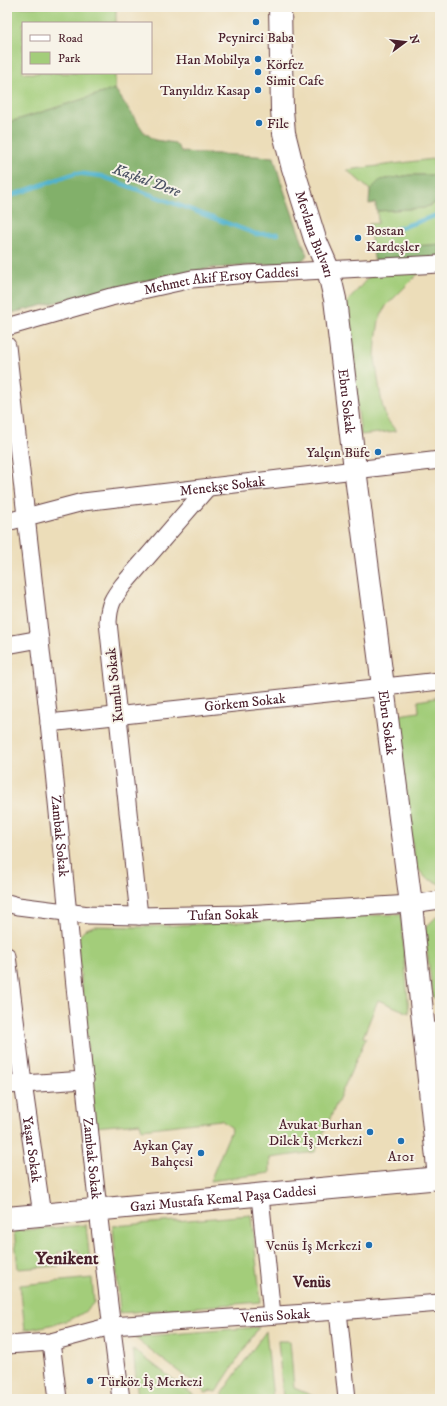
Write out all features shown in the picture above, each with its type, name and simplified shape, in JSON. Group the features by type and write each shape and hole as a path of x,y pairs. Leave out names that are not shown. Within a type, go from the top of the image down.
{"street":[{"name":"Mevlana Bulvarı","path":"280,7 282,110 284,133 292,165 315,239 328,269"},
{"name":"Mevlana Bulvarı","path":"292,7 294,110 297,136 326,237 328,269"},
{"name":"Mehmet Akif Ersoy Caddesi","path":"7,327 111,297 192,279 328,269 440,264"},
{"name":"Ebru Sokak","path":"328,269 335,299 355,469 411,904 432,1030 440,1178"},
{"name":"Zambak Sokak","path":"7,346 49,723 67,912 99,1210 121,1399"},
{"name":"Menekşe Sokak","path":"7,522 83,502 440,460"},
{"name":"Kumlu Sokak","path":"140,916 117,715 108,622 109,609 112,598 207,488"},
{"path":"7,645 40,639"},
{"name":"Görkem Sokak","path":"49,723 440,681"},
{"name":"Tufan Sokak","path":"7,903 18,906 89,915 140,916 243,914 411,904 440,900"},
{"name":"Yaşar Sokak","path":"7,956 15,1084 42,1215"},
{"path":"15,1084 85,1080"},
{"name":"Gazi Mustafa Kemal Paşa Caddesi","path":"7,1218 260,1196 440,1178"},
{"path":"260,1196 272,1315"},
{"name":"Venüs Sokak","path":"7,1345 51,1342 112,1326 440,1303"},
{"path":"338,1311 347,1399"},
{"path":"51,1342 58,1399"}],"green space":[{"path":"7,7 116,7 116,22 22,22 22,74 115,74 115,89 7,123"},
{"path":"115,89 144,132 155,140 175,143 182,152 274,157 280,179 307,255 303,260 293,263 213,268 166,276 7,314 7,123"},
{"path":"440,158 440,175 411,175 380,180 370,190 347,170"},
{"path":"411,175 440,175 440,201 424,208 377,211 375,203 369,204 370,190 380,180"},
{"path":"440,201 440,244 393,247 373,252 369,224 378,223 377,211 424,208"},
{"path":"440,244 440,264 376,268 373,252 393,247"},
{"path":"376,268 440,270 418,274 386,306 379,320 375,358 379,385 386,418 396,431 361,435 344,306"},
{"path":"440,697 440,800 437,801 440,822 440,884 426,878 416,867 408,818 398,715 419,712 418,701"},
{"path":"401,914 409,1013 378,1000 363,1037 366,1038 315,1152 270,1158 270,1173 210,1181 232,1128 221,1120 142,1129 140,1123 95,1127 77,938 86,929 94,926 142,927"},
{"path":"440,916 440,1003 433,997 424,929 436,917"},
{"path":"251,1215 261,1302 120,1313 113,1226"},
{"path":"86,1225 90,1263 80,1264 78,1250 58,1252 59,1266 18,1269 14,1231"},
{"path":"92,1278 94,1302 88,1309 72,1319 25,1330 20,1285"},
{"path":"259,1327 216,1392 211,1391 206,1393 134,1337"},
{"path":"266,1331 273,1399 225,1399 222,1393"},
{"path":"278,1341 290,1341 294,1388 320,1399 283,1399"},
{"path":"133,1349 199,1399 138,1399"}],"waterway":[{"name":"Kaşkal Dere","path":"7,197 76,173 101,176 256,234 278,234"},
{"name":"Kaşkal Dere","path":"394,230 440,214"}],"place":[{"name":"Peynirci Baba","path":"256,22"},
{"name":"Han Mobilya","path":"258,59"},
{"name":"Körfez Simit Cafe","path":"258,72"},
{"name":"Tanyıldız Kasap","path":"258,90"},
{"name":"File","path":"259,123"},
{"name":"Bostan Kardeşler","path":"358,238"},
{"name":"Yalçın Büfe","path":"378,452"},
{"name":"Avukat Burhan Dilek İş Merkezi","path":"370,1132"},
{"name":"A101","path":"401,1141"},
{"name":"Aykan Çay Bahçesi","path":"201,1153"},
{"name":"Venüs İş Merkezi","path":"369,1245"},
{"name":"Türköz İş Merkezi","path":"90,1381"}],"district":[{"name":"Yenikent","path":"67,1258"},
{"name":"Venüs","path":"312,1281"}]}
